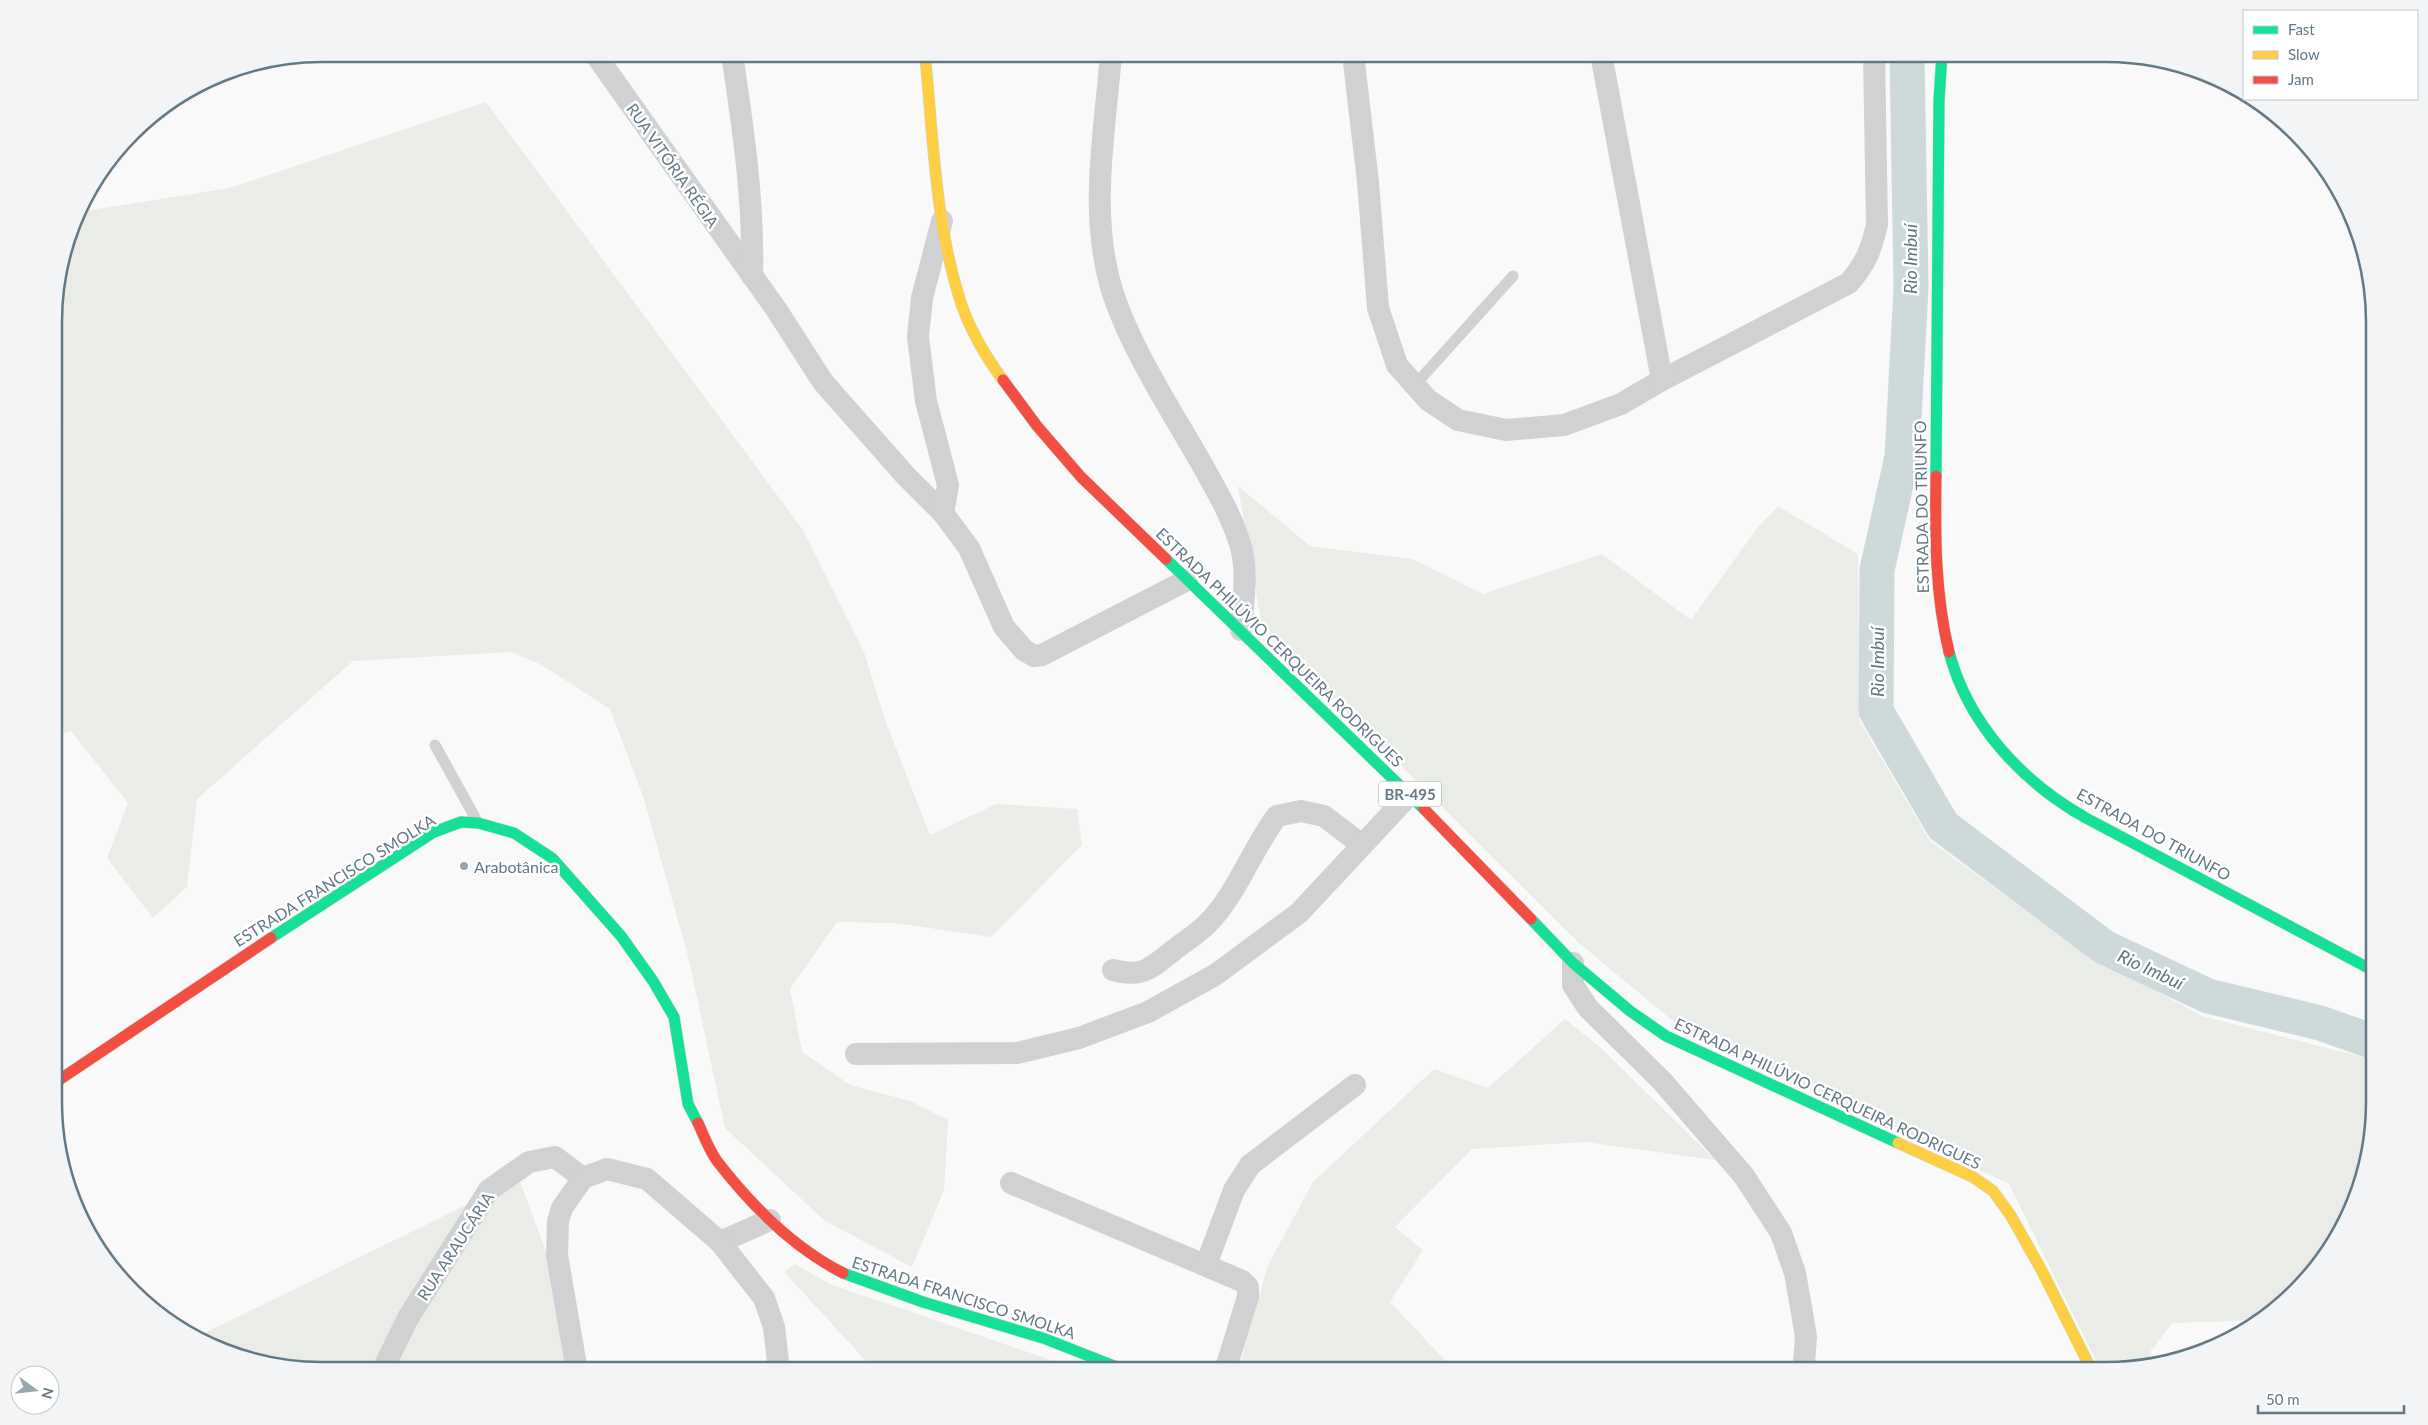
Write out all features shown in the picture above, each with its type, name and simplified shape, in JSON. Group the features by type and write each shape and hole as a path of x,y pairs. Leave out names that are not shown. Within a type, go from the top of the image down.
{"street":[{"name":"RUA VITÓRIA RÉGIA","path":"601,62 776,309 823,382 905,475 943,513 969,548 1004,627 1024,650 1034,656 1042,655 1187,580"},
{"path":"733,62 749,171 754,233 752,276"},
{"name":"ESTRADA PHILÚVIO CERQUEIRA RODRIGUES","path":"926,62 942,221 962,304 990,362 1037,426 1080,477 1242,630 1410,794 1573,963 1630,1011 1666,1036 1974,1176 1993,1191 2028,1244 2087,1362"},
{"path":"1110,62 1098,206 1102,249 1111,287 1125,326 1222,500 1241,548 1245,574 1242,630"},
{"path":"1354,62 1368,182 1378,308 1397,365 1428,400 1458,420 1506,430 1564,425 1622,404 1662,380 1849,282 1864,265 1871,249 1877,225 1874,62"},
{"path":"1602,62 1662,380"},
{"name":"ESTRADA DO TRIUNFO","path":"1941,62 1939,100 1935,534 1938,603 1949,652 1964,693 1986,728 2015,763 2046,792 2102,826 2366,967"},
{"path":"942,221 922,298 918,337 926,401 948,486 947,500 943,513"},
{"path":"856,1054 1016,1053 1079,1038 1148,1012 1215,975 1299,913 1410,794"},
{"path":"1113,970 1130,974 1148,970 1207,924 1226,898 1263,834 1277,816 1301,811 1324,816 1362,845"},
{"name":"ESTRADA FRANCISCO SMOLKA","path":"62,1078 331,898 434,832 461,822 478,823 514,833 552,858 621,936 653,981 674,1017 688,1104 716,1160 770,1220 804,1250 842,1273 923,1302 1043,1338 1104,1362"},
{"path":"1573,963 1572,985 1588,1008 1662,1081 1744,1176 1781,1233 1794,1273 1801,1307 1806,1338 1804,1362"},
{"path":"1206,1265 1234,1190 1250,1165 1355,1084"},
{"name":"RUA ARAUCÁRIA","path":"386,1362 408,1318 489,1190 529,1162 555,1157 583,1178"},
{"path":"575,1362 557,1255 558,1221 562,1208 583,1178 607,1169 647,1179 683,1208 720,1242 764,1298 774,1327 778,1362"},
{"path":"1011,1183 1242,1281 1248,1287 1248,1297 1228,1362"},
{"path":"720,1242 770,1220"}],"lane":[{"path":"1414,386 1513,276"},
{"path":"435,745 478,823"}],"shaded area":[{"path":"486,102 803,530 864,652 885,720 930,835 996,804 1077,809 1082,845 991,937 896,923 837,922 790,989 802,1052 850,1085 910,1101 948,1120 944,1190 912,1267 825,1221 725,1128 688,956 643,796 610,709 542,665 511,652 353,661 197,799 187,887 153,918 107,858 128,803 71,731 62,734 62,322 67,272 76,239 88,211 230,188"},
{"path":"1238,486 1310,546 1413,559 1483,594 1602,554 1691,620 1758,527 1778,506 1858,554 1859,720 1930,841 2081,950 2202,1016 2366,1058 2366,1102 2361,1153 2346,1202 2331,1232 2301,1274 2277,1298 2248,1320 2172,1323 2150,1352 2152,1359 2123,1362 2097,1362 2009,1184 1684,1030 1580,944 1262,627"},
{"path":"1565,1019 1601,1048 1715,1160 1586,1142 1472,1149 1395,1227 1423,1250 1390,1302 1447,1362 1241,1362 1268,1265 1313,1182 1434,1069 1488,1088"},
{"path":"519,1179 586,1358 574,1362 305,1362 255,1354 204,1334"},
{"path":"795,1264 830,1284 1057,1362 867,1362 784,1272"}],"waterway":[{"name":"Rio Imbuí","path":"1907,62 1911,287 1902,457 1877,570 1876,711 1943,826 2104,947 2208,996 2320,1023 2366,1039"}],"traffic: fast":[{"path":"1936,476 1939,100 1941,62"},
{"path":"1166,559 1424,809"},
{"path":"1949,652 1969,703 1984,727 2020,769 2040,787 2086,818 2366,967"},
{"path":"271,938 434,832 461,822 478,823 514,833 552,858 621,936 653,981 674,1017 688,1104 698,1123"},
{"path":"1531,919 1573,963 1630,1011 1666,1036 1898,1143"},
{"path":"843,1273 923,1302 1043,1338 1104,1362"}],"traffic: slow":[{"path":"926,62 936,179 952,273 969,323 985,353 1003,380"},
{"path":"1898,1143 1973,1177 1993,1191 2011,1216 2042,1271 2088,1362"}],"traffic: jam":[{"path":"1003,380 1037,426 1081,477 1166,559"},
{"path":"1936,476 1938,586 1949,652"},
{"path":"1424,809 1531,919"},
{"path":"62,1078 271,938"},
{"path":"698,1123 717,1161 744,1194 774,1224 807,1251 843,1273"}],"place":[{"name":"Arabotânica","path":"464,866"}]}
